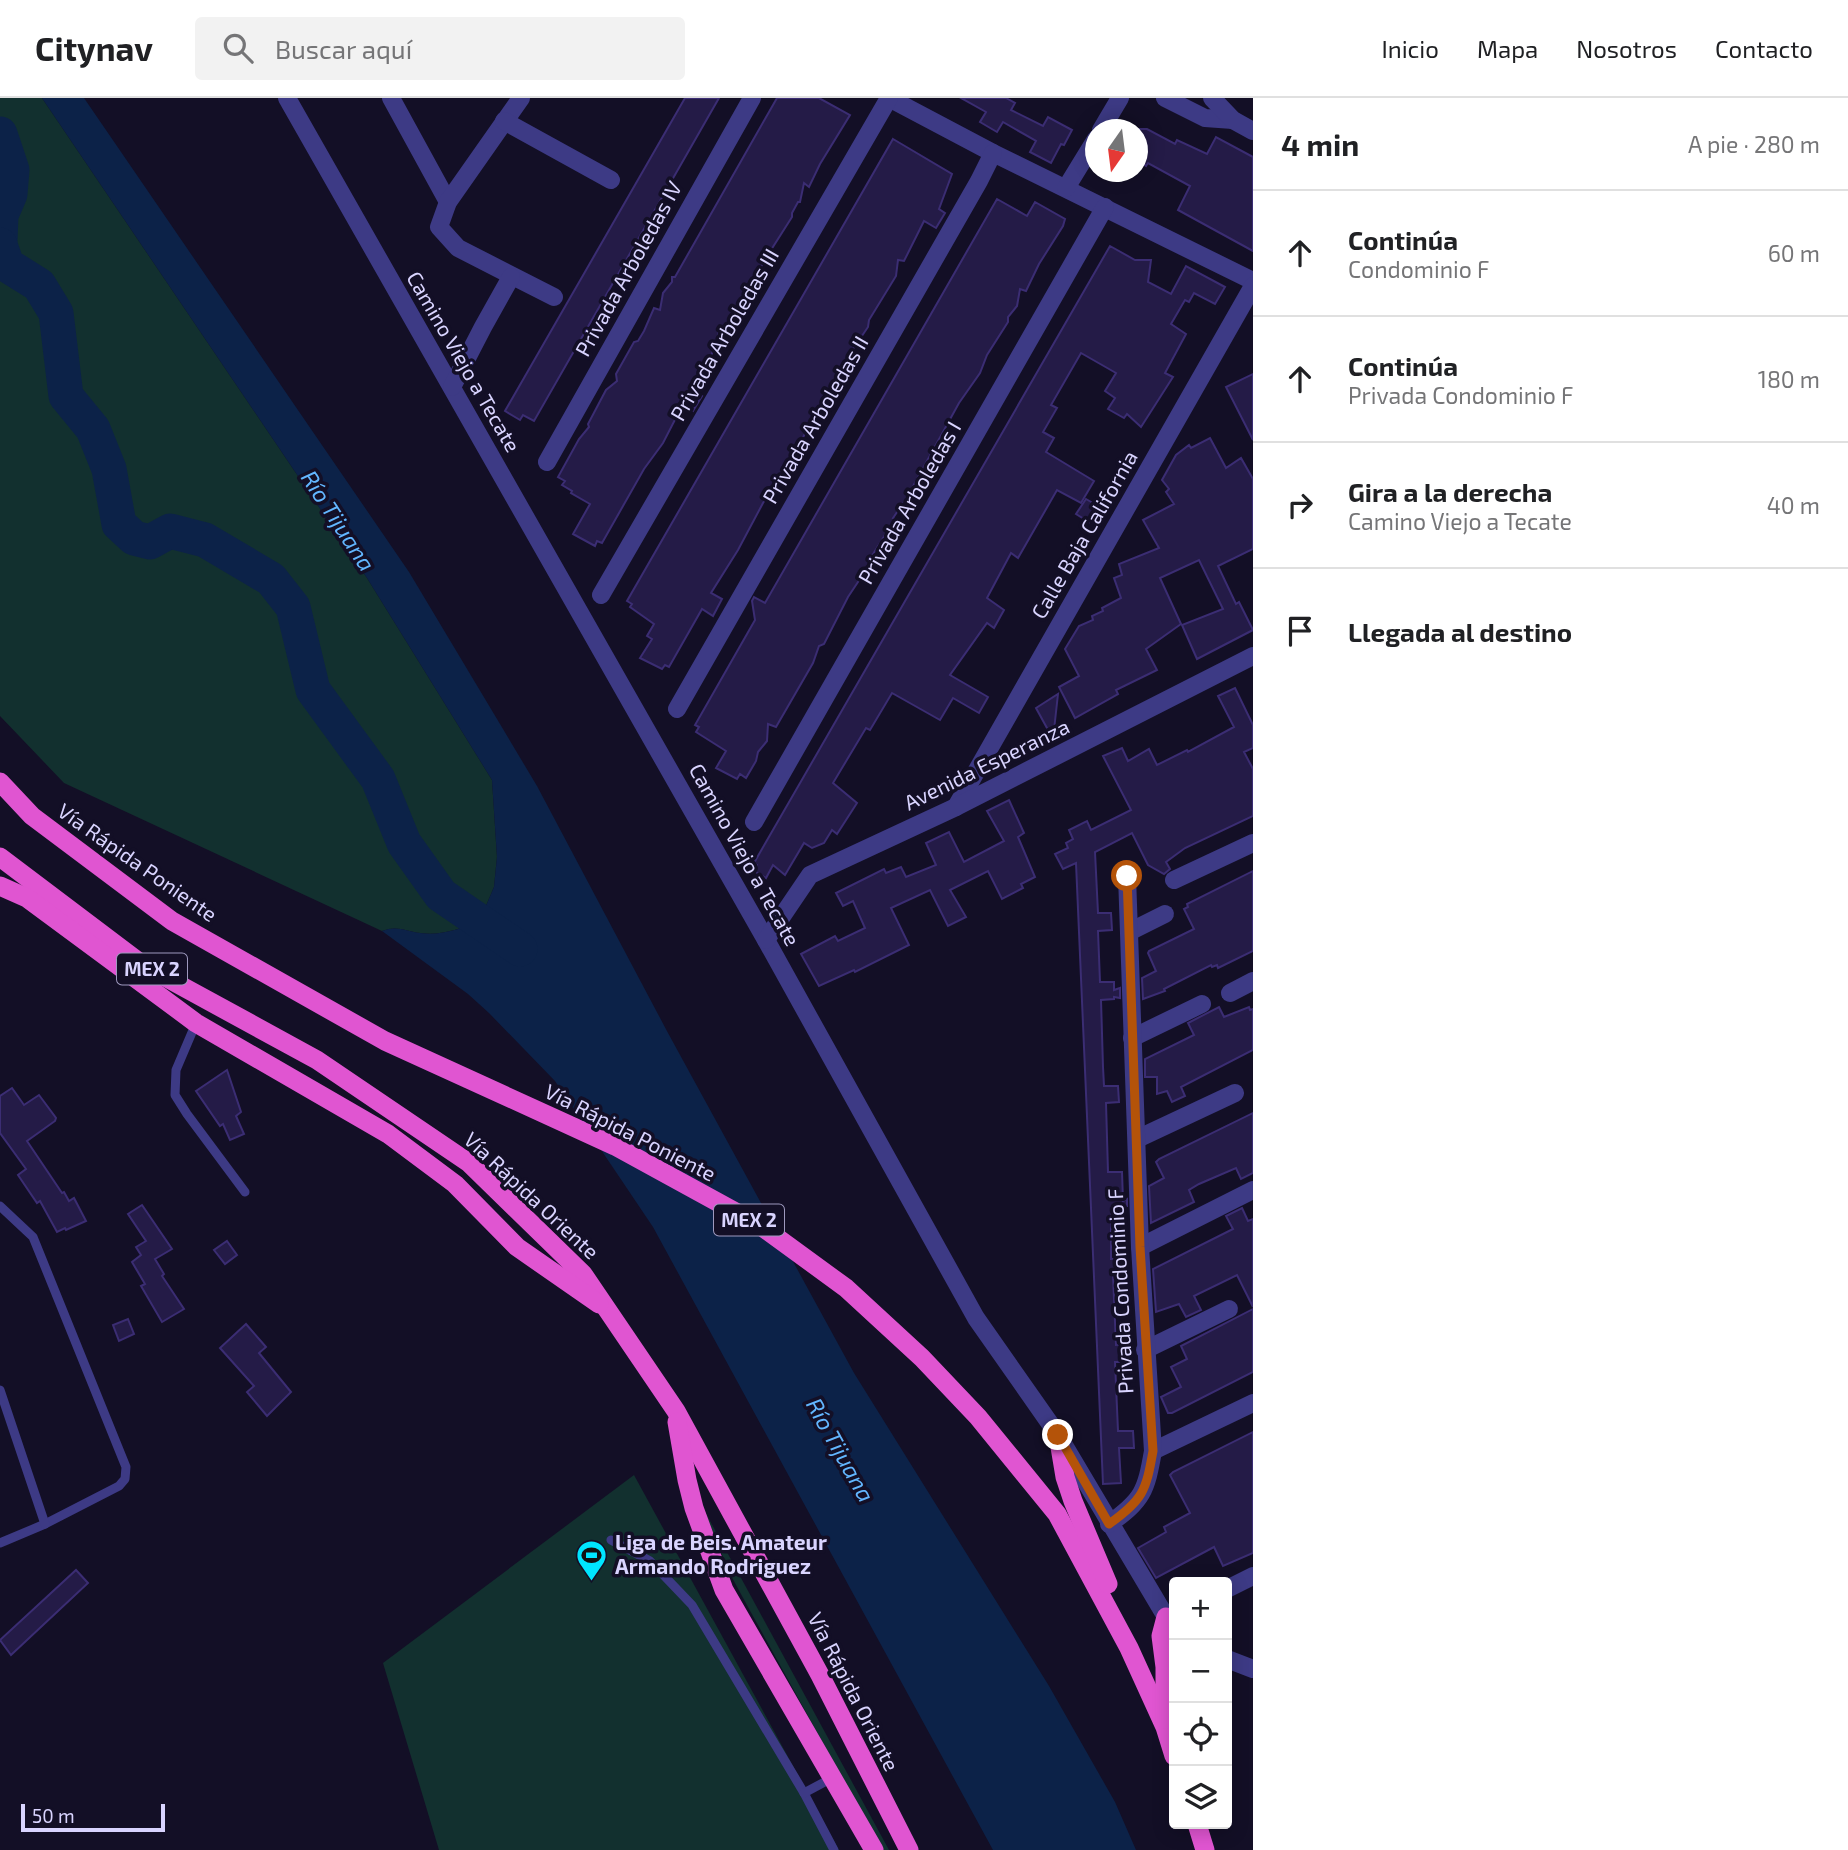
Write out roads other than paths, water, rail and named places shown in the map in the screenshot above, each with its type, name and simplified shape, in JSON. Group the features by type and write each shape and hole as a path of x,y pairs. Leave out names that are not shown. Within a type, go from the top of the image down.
{"highway":[{"name":"Vía Rápida Poniente","path":"0,782 33,816 173,921 385,1041 615,1146 761,1226 846,1288 922,1358 978,1417 1057,1514 1129,1648"},
{"name":"Vía Rápida Oriente","path":"0,857 143,965 317,1060 469,1163 583,1274 676,1411 820,1675 909,1850"},
{"path":"0,886 27,898 196,1023 388,1134 455,1184 517,1247 609,1311"},
{"path":"676,1411 684,1467 694,1508 724,1590 874,1850"},
{"path":"1058,1435 1065,1477 1073,1501 1109,1586 1129,1648"},
{"path":"1165,1727 1165,1667 1161,1636 1169,1622"},
{"name":"MEX 2","path":"1129,1648 1169,1740"},
{"path":"1199,1829 1205,1850"}],"street":[{"name":"Camino Viejo a Tecate","path":"287,98 766,940 976,1318 1058,1435 1109,1524 1169,1615"},
{"path":"391,98 448,202"},
{"path":"521,98 448,202 439,227 458,248 554,297"},
{"name":"Privada Arboledas IV","path":"547,463 752,98"},
{"path":"889,98 1253,283"},
{"name":"Privada Arboledas III","path":"601,595 889,98"},
{"path":"1108,119 1120,98"},
{"path":"1165,98 1205,118 1233,120"},
{"path":"1205,118 1214,98 1233,120 1253,131"},
{"path":"505,121 611,180"},
{"name":"Privada Arboledas II","path":"677,709 993,153"},
{"path":"1066,188 1085,157"},
{"name":"Privada Arboledas I","path":"754,822 1105,207"},
{"path":"452,387 511,277"},
{"name":"Calle Baja California","path":"956,807 1253,283"},
{"name":"Avenida Esperanza","path":"766,940 810,876 956,807 1253,656"},
{"path":"1174,880 1253,843"},
{"name":"Privada Condominio F","path":"1109,1524 1140,1499 1147,1484 1153,1451 1140,1247 1127,876"},
{"path":"1129,932 1166,914"},
{"path":"1230,993 1253,981"},
{"path":"1132,1038 1202,1004"},
{"path":"1137,1139 1235,1093"},
{"path":"1140,1247 1253,1190"},
{"path":"1145,1350 1229,1309"},
{"path":"1153,1451 1253,1403"},
{"path":"1232,1586 1253,1576"},
{"path":"1232,1661 1253,1669"}],"lane":[{"path":"196,1023 176,1070 175,1095 245,1192"},
{"path":"0,1206 33,1237 126,1467 125,1479 119,1486 0,1543"},
{"path":"0,1390 44,1524"},
{"path":"611,1541 650,1561 692,1605 804,1793 834,1850"},
{"path":"804,1793 832,1778"}],"water":[{"path":"42,98 84,98 409,572 537,786 668,1033 854,1373 1049,1686 1115,1802 1136,1850 993,1850 653,1227 555,1081 468,994 382,931 397,928 436,934 480,920 494,887 497,857 492,780 367,578"}],"waterway":[{"name":"Río Tijuana","path":"0,134 12,170 10,194 1,215 0,240"},
{"name":"Río Tijuana","path":"0,245 7,265 39,285 56,313 66,396 93,429 109,469 119,524 134,538 150,542 170,531 205,540 271,579 293,607 313,690 378,779 404,843 441,895 520,949"},
{"name":"Río Tijuana","path":"0,261 7,265"}],"place":[{"name":"Liga de Beis. Amateur Armando Rodriguez","path":"592,1582"}]}
